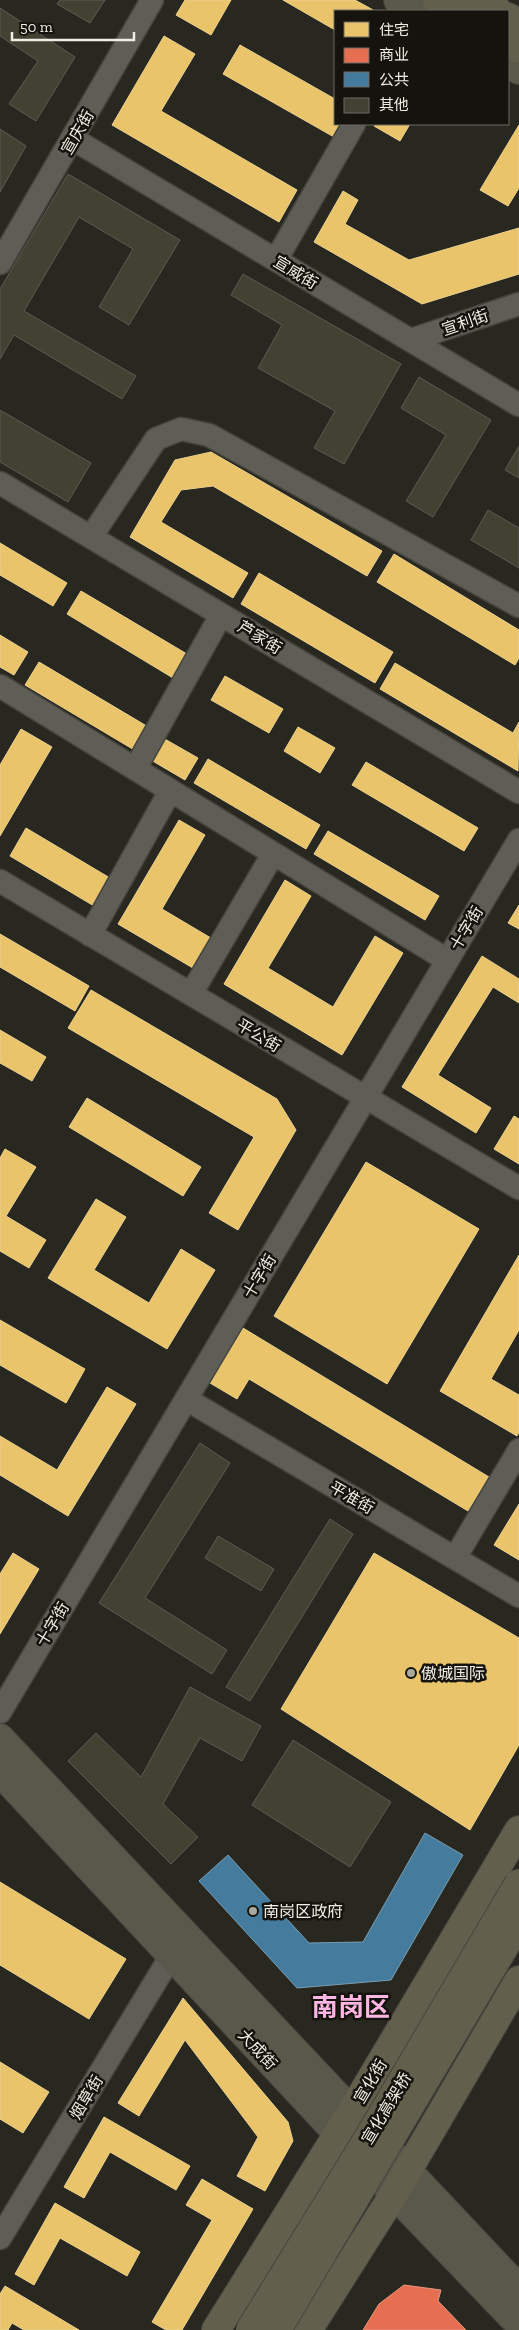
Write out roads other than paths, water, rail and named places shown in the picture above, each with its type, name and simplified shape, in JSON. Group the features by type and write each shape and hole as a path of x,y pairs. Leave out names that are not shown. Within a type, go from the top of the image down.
{"highway":[{"path":"438,0 454,10"},
{"path":"479,0 496,10"},
{"name":"宣化街","path":"216,2330 345,2122 519,1830"},
{"name":"宣化高架桥","path":"250,2330 367,2140 519,1883"},
{"name":"宣化高架桥","path":"278,2330 519,1922"},
{"path":"308,2330 400,2182 519,1980"}],"main road":[{"path":"398,0 416,10"},
{"name":"大成街","path":"0,1738 400,2182 519,2324"},
{"name":"大成街","path":"0,1772 171,1956 345,2122"},
{"name":"大成街","path":"400,2182 519,2289"}],"street":[{"name":"宣庆街","path":"0,263 152,0"},
{"path":"276,260 353,125"},
{"name":"宣威街","path":"73,139 519,404"},
{"name":"宣利街","path":"411,340 519,304"},
{"path":"92,538 156,439 181,429 209,435 519,606"},
{"name":"芦家街","path":"0,483 519,792"},
{"path":"135,770 221,615"},
{"path":"0,686 447,960"},
{"path":"90,935 170,791"},
{"name":"十字街","path":"0,1712 519,840"},
{"path":"191,994 273,854"},
{"name":"平公街","path":"0,881 519,1188"},
{"name":"平准街","path":"186,1399 519,1596"},
{"path":"455,1558 519,1450"},
{"name":"烟草街","path":"0,2238 171,1956"}],"place":[{"name":"傲城国际","path":"411,1673"},
{"name":"南岗区政府","path":"253,1911"}],"district":[{"name":"南岗区","path":"351,2007"}]}
